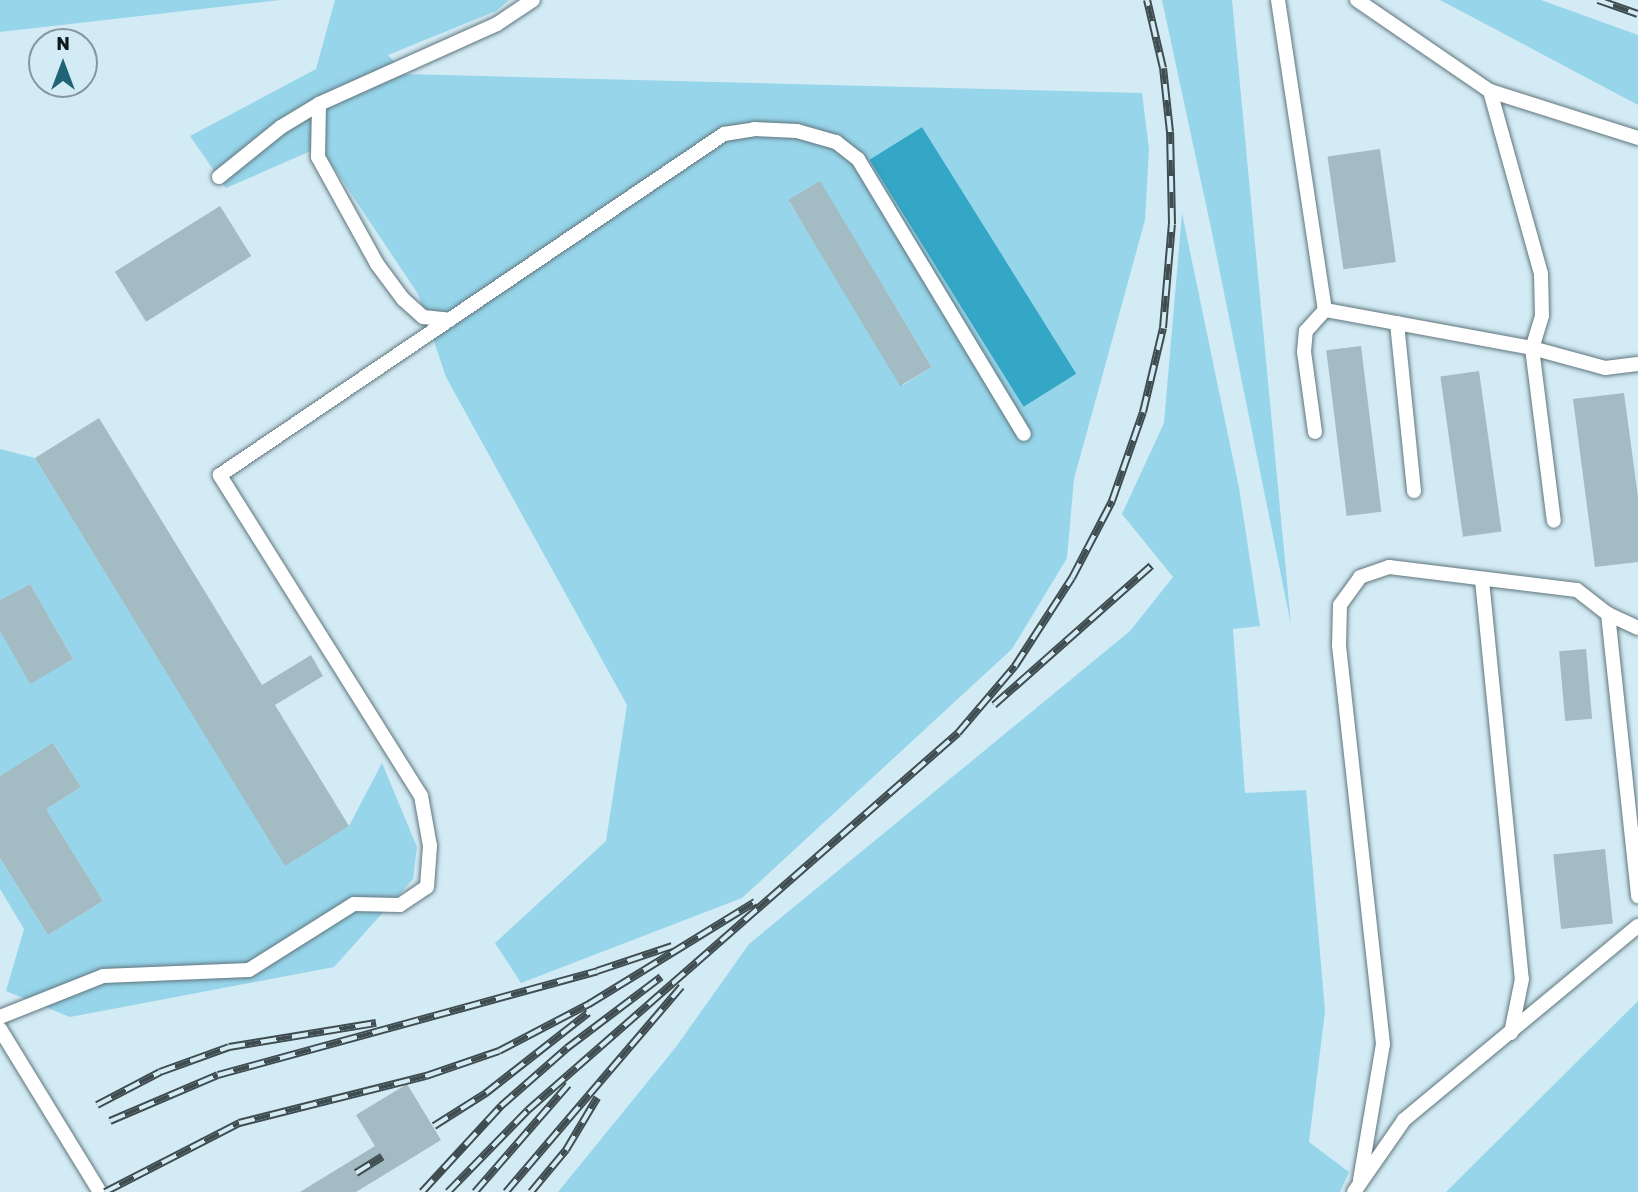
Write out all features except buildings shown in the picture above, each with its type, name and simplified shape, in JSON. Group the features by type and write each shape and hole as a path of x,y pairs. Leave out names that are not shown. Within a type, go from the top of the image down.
{"lane":[{"path":"219,177 281,127 319,104 497,24 533,0"},
{"path":"1278,0 1325,310"},
{"path":"1357,0 1490,91 1638,138"},
{"path":"1490,91 1541,274 1542,316 1532,348 1554,521"},
{"path":"319,104 318,157 377,264 403,299 423,317 450,320"},
{"path":"0,1017 103,976 249,970 354,904 400,905 427,887 429,846 421,796 220,475 724,134 754,129 797,131 836,142 858,159 1024,434"},
{"path":"1325,310 1532,348 1605,368 1638,364"},
{"path":"1315,432 1304,352 1306,331 1325,310"},
{"path":"1396,323 1414,491"},
{"path":"1357,1186 1383,1044 1339,646 1340,605 1360,577 1390,568 1577,590 1608,614 1638,628"},
{"path":"1482,580 1522,979 1511,1033"},
{"path":"1608,614 1638,896"},
{"path":"1357,1186 1404,1120 1638,926"},
{"path":"2,1038 100,1192"}],"shaded area":[{"path":"0,0 280,0 28,28 0,32"},
{"path":"335,0 509,0 496,11 388,55 405,74 1142,93 1149,149 1145,220 1074,479 1067,558 1012,649 742,898 521,983 495,943 606,841 627,705 446,377 418,294 320,147 226,188 190,136 316,69","holes":["922,127 1076,374 869,160","820,182 932,367 903,385 789,202"]},
{"path":"1162,0 1232,0 1291,625 1211,228"},
{"path":"1440,0 1541,0 1638,35 1638,105"},
{"path":"922,127 1076,374 1024,407 869,160"},
{"path":"1182,213 1239,488 1260,626 1233,629 1245,793 1306,790 1325,1011 1309,1142 1349,1172 1340,1192 558,1192 676,1047 749,944 1130,631 1173,577 1122,514 1164,423"},
{"path":"0,449 35,458 285,865 349,826 382,763 417,847 413,879 334,967 70,1017 6,991 24,929 0,889 0,858 48,935 103,901 51,817 38,814 81,787 54,744 0,776 0,631 30,683 73,659 30,584 0,600"},
{"path":"1638,1001 1638,1192 1446,1192"}],"railway":[{"path":"448,1192 528,1110 958,733 1015,666 1072,578 1112,501 1143,412 1163,328 1172,224 1170,132 1163,68 1147,0"},
{"path":"1598,0 1638,14"},
{"path":"994,705 1151,566"},
{"path":"105,1192 239,1123 426,1076 499,1051 589,1004 755,902"},
{"path":"110,1121 218,1075 597,971 672,946"},
{"path":"422,1192 501,1106 567,1048 661,977"},
{"path":"506,1192 681,987"},
{"path":"434,1126 486,1093 588,1013"},
{"path":"97,1105 160,1072 229,1047 376,1023"},
{"path":"475,1192 568,1085"},
{"path":"531,1192 566,1150 597,1098"},
{"path":"356,1173 382,1157"}]}
